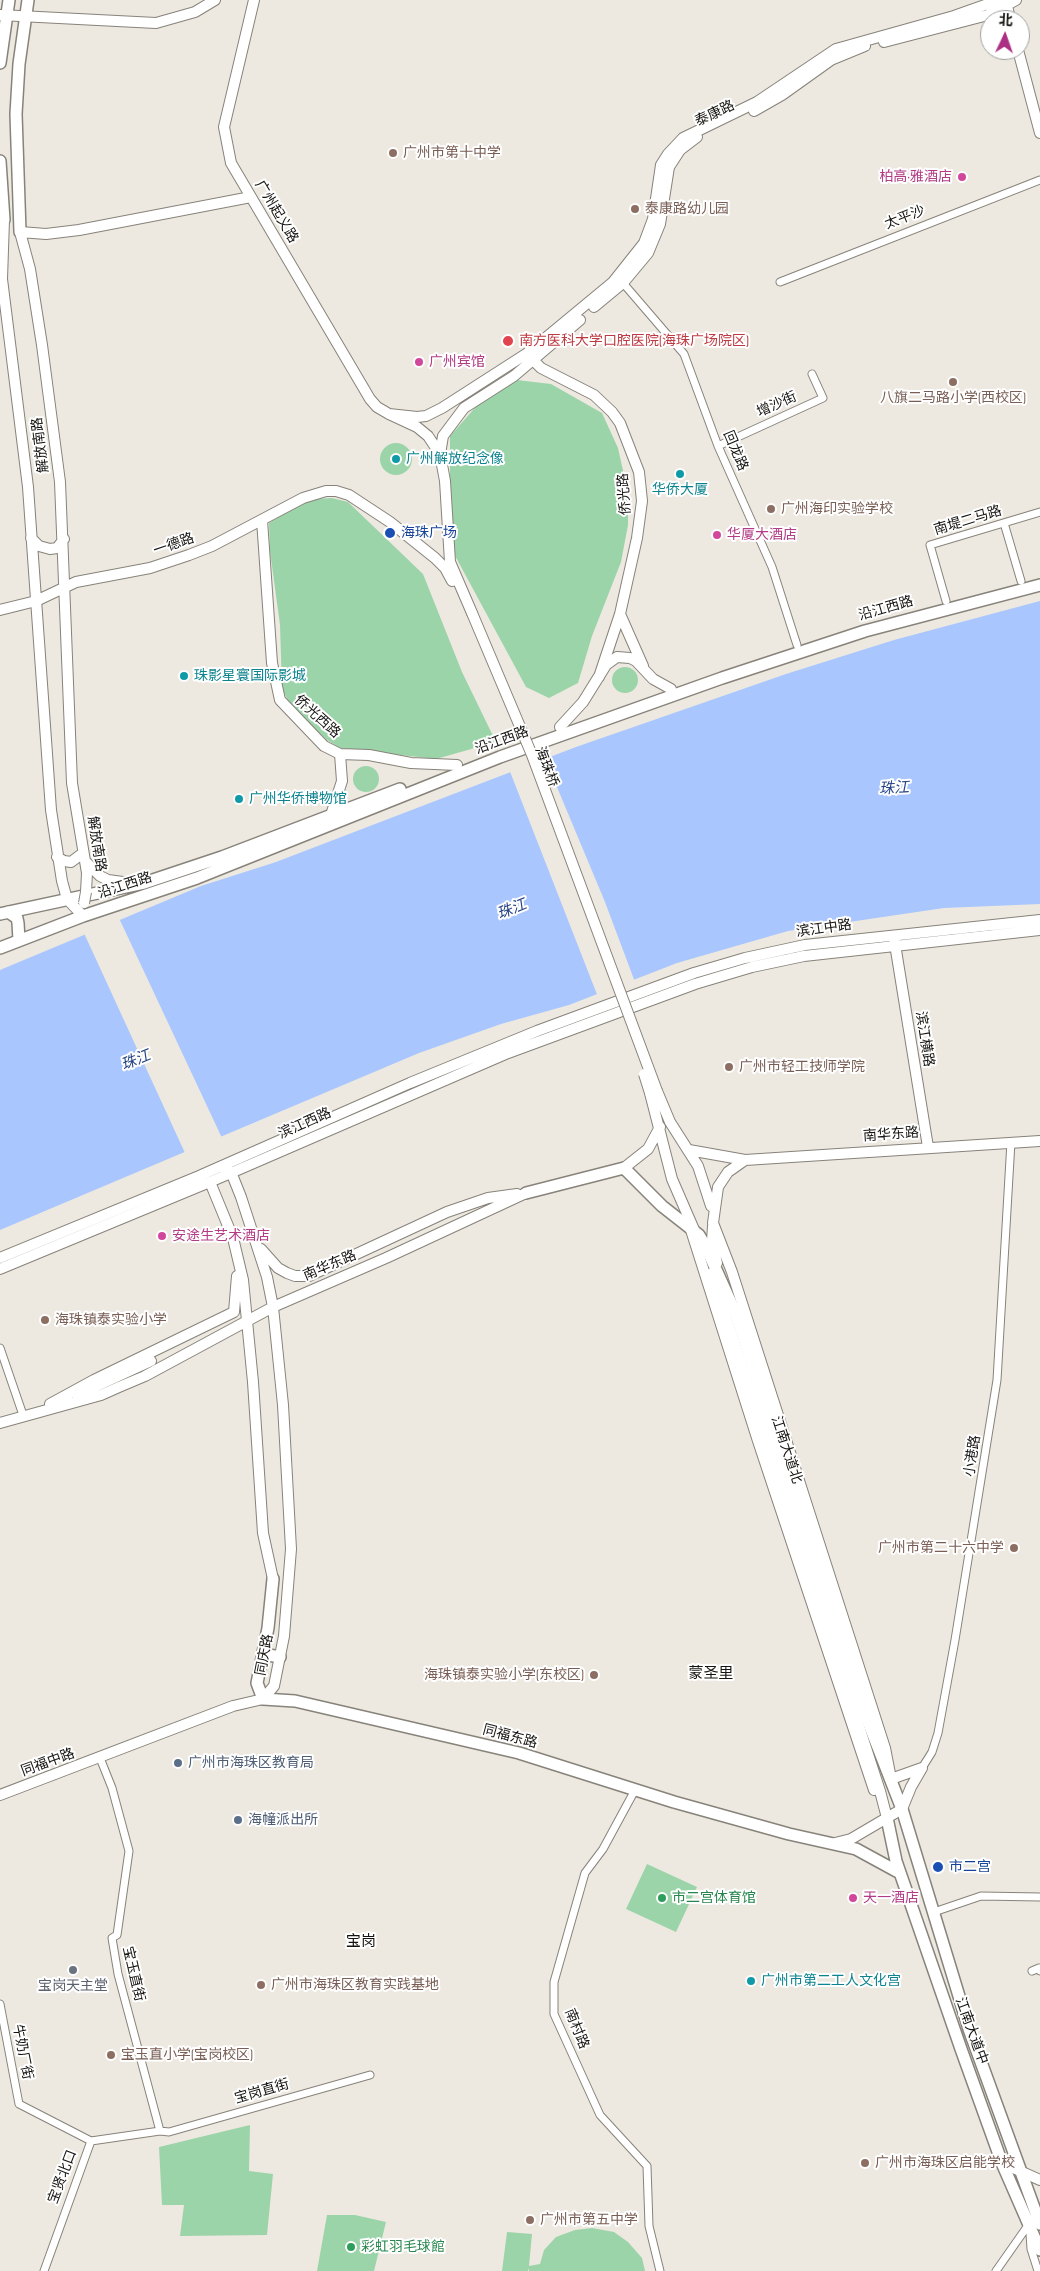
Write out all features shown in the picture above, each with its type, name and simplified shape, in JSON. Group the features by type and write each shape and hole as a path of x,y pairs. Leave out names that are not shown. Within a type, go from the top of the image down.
{"main road":[{"path":"0,63 3,15 9,0"},
{"name":"解放南路","path":"28,0 17,80 15,125 20,232 30,269 46,371 60,482 64,539 72,783 84,857 86,892 83,916"},
{"path":"3,15 156,23 195,12 215,0"},
{"name":"广州起义路","path":"254,0 224,127 231,163 326,321 360,385 377,407 417,426 428,436 440,454"},
{"name":"泰康路","path":"389,414 407,417 426,416 529,357 623,283 642,262 653,244 660,224 669,167 680,150 689,142 770,102 821,66 844,53 988,15 1007,1"},
{"name":"泰康路","path":"440,454 443,436 464,408 514,376 529,357 613,282 638,253 653,219 659,171 668,154 679,141 757,102 836,49 1007,1"},
{"path":"1021,60 1040,133"},
{"name":"解放南路","path":"0,161 4,220 2,279 24,458 50,799 57,857 67,899 83,916"},
{"path":"20,232 46,234 79,230 251,197"},
{"name":"侨光路","path":"529,357 556,376 594,395 612,412 620,423 632,452 641,485 641,516 620,614 599,677"},
{"name":"海珠桥","path":"440,454 444,470 450,562 470,615 532,755 654,1092"},
{"name":"一德路","path":"0,610 36,601 65,586 171,562 212,546 313,494 336,491 349,495"},
{"name":"海珠桥","path":"349,495 390,522 435,558 448,573 470,615"},
{"name":"侨光西路","path":"262,520 271,654 280,700 324,746 340,754 377,756 411,763 457,766"},
{"path":"31,538 39,546 50,549 61,545 64,539"},
{"path":"1022,585 1040,578"},
{"path":"1022,585 1040,585"},
{"name":"沿江西路","path":"4,913 144,884 560,727 797,645 946,601 1022,585"},
{"name":"沿江西路","path":"0,948 83,916 197,878 485,762 722,678 865,631 1022,585"},
{"path":"620,614 644,668"},
{"path":"560,727 583,702 611,660 617,657 630,658 644,668 660,685 672,689"},
{"path":"331,815 342,781 340,754"},
{"path":"57,857 64,861 72,862 84,857 96,873 108,880 116,883 144,884"},
{"path":"4,913 17,918 19,940"},
{"name":"滨江中路","path":"622,1005 760,965 804,956 894,940 1040,920"},
{"name":"滨江中路","path":"894,940 1040,930"},
{"name":"滨江横路","path":"894,940 928,1147"},
{"name":"滨江西路","path":"0,1258 217,1167 410,1082 537,1031 622,1005"},
{"name":"滨江西路","path":"0,1269 210,1182 478,1065 622,1005"},
{"name":"江南大道北","path":"654,1092 668,1164 690,1224 708,1263 731,1328 878,1782 887,1818"},
{"name":"江南大道北","path":"654,1092 670,1122 689,1150 708,1191 713,1223 712,1241 715,1258 736,1314 857,1691 876,1746 902,1809"},
{"name":"南华东路","path":"234,1312 246,1316 273,1307 526,1194 624,1168 648,1149 660,1126"},
{"name":"南华东路","path":"689,1150 745,1160 1040,1141"},
{"path":"745,1160 728,1172 718,1187 713,1223 732,1272 885,1748 891,1779 922,1768"},
{"path":"231,1172 217,1167 210,1182 227,1220 237,1251 256,1409 263,1526 273,1579"},
{"path":"624,1168 662,1206 690,1224 705,1245 736,1314"},
{"name":"同庆路","path":"231,1172 256,1242 273,1307 289,1490 291,1536 287,1613 274,1686 263,1699 257,1683 263,1654 273,1579"},
{"path":"256,1242 278,1268 295,1276 316,1274 460,1207 488,1198 526,1194"},
{"path":"40,1410 85,1384 234,1312 237,1251"},
{"path":"314,1290 343,1260"},
{"path":"0,1423 40,1410 82,1400 145,1376 246,1316"},
{"path":"40,1410 96,1388 150,1361"},
{"path":"263,1654 280,1657"},
{"name":"同福东路","path":"103,1757 232,1706 263,1699 295,1700 519,1754 635,1790 789,1834 835,1843 864,1853 900,1873"},
{"name":"同福中路","path":"0,1795 103,1757"},
{"path":"835,1843 851,1839 902,1809 911,1787 922,1768"},
{"name":"江南大道中","path":"902,1809 969,2029 1019,2170 1035,2224 1040,2250"},
{"name":"江南大道中","path":"887,1818 900,1873 1002,2163 1035,2224"},
{"path":"1002,2163 1040,2180"}],"street":[{"name":"太平沙","path":"780,282 1040,180"},
{"name":"回龙路","path":"623,283 684,354 718,446 772,567 797,645"},
{"name":"增沙街","path":"718,446 823,398 812,374"},
{"name":"南堤二马路","path":"946,601 930,545 1040,512"},
{"path":"1004,523 1022,585"},
{"name":"小港路","path":"922,1768 932,1752 937,1738 955,1640 997,1380 1010,1142"},
{"path":"0,1348 23,1415"},
{"name":"宝玉直街","path":"103,1757 129,1851 117,1935 112,1938 118,1974 160,2131"},
{"name":"南村路","path":"635,1790 603,1849 586,1873 554,1982 554,2014 600,2115 647,2166 649,2226 660,2271"},
{"path":"934,1912 981,1896 1040,1897"},
{"path":"1032,1971 1039,1968 1040,1971"},
{"name":"牛奶厂街","path":"0,2004 19,2104"},
{"name":"宝岗直街","path":"160,2131 168,2132 370,2075"},
{"name":"宝贤北口","path":"19,2104 91,2141 44,2271"},
{"path":"91,2141 160,2131"},
{"path":"1019,2170 1040,2205"},
{"path":"996,2271 1035,2224"},
{"path":"1035,2224 1031,2249 1038,2271"}],"green space":[{"name":"海珠广场","path":"517,380 551,384 602,413 618,448 628,493 628,525 621,562 592,636 578,683 549,698 526,687 453,552 450,508 450,436 481,401"},
{"path":"396,443 407,448 412,459 407,470 396,475 385,470 380,459 385,448"},
{"name":"海珠广场","path":"332,498 348,502 423,574 462,672 496,742 436,759 340,748 327,740 291,706 282,689 280,625 270,551 269,523 298,505 315,499"},
{"path":"625,667 634,671 638,680 634,689 625,693 616,689 612,680 616,671"},
{"path":"366,766 376,769 379,779 376,789 366,792 356,789 353,779 356,769"},
{"name":"市二宫体育馆","path":"647,1864 697,1887 676,1932 626,1909"},
{"path":"250,2125 249,2171 273,2174 267,2235 180,2236 184,2205 162,2205 159,2147"},
{"name":"彩虹羽毛球館","path":"327,2215 355,2215 386,2222 374,2271 317,2271"},
{"path":"592,2228 614,2232 628,2242 642,2258 645,2271 529,2271 529,2268 528,2271 502,2271 507,2232 532,2234 529,2266 540,2264 544,2250 556,2237 575,2230"}],"water":[{"name":"珠江","path":"1040,601 1040,904 944,908 788,931 677,963 569,1005 501,1024 419,1053 0,1230 0,970 201,886 276,862 576,747 786,674 894,640"}],"pier":[{"path":"544,756 605,902 635,982 598,997 509,769"},
{"path":"118,916 222,1138 185,1153 83,931"}],"place":[{"name":"广州市第十中学","path":"393,153"},
{"name":"柏高·雅酒店","path":"962,177"},
{"name":"泰康路幼儿园","path":"635,209"},
{"name":"南方医科大学口腔医院(海珠广场院区)","path":"508,341"},
{"name":"广州宾馆","path":"419,362"},
{"name":"八旗二马路小学(西校区)","path":"953,382"},
{"name":"广州解放纪念像","path":"396,459"},
{"name":"华侨大厦","path":"680,474"},
{"name":"广州海印实验学校","path":"771,509"},
{"name":"海珠广场","path":"390,533"},
{"name":"华厦大酒店","path":"717,535"},
{"name":"珠影星寰国际影城","path":"184,676"},
{"name":"广州华侨博物馆","path":"239,799"},
{"name":"广州市轻工技师学院","path":"729,1067"},
{"name":"安途生艺术酒店","path":"162,1236"},
{"name":"海珠镇泰实验小学","path":"45,1320"},
{"name":"广州市第二十六中学","path":"1014,1548"},
{"name":"海珠镇泰实验小学(东校区)","path":"594,1675"},
{"name":"广州市海珠区教育局","path":"178,1763"},
{"name":"海幢派出所","path":"238,1820"},
{"name":"市二宫","path":"938,1867"},
{"name":"市二宫体育馆","path":"662,1898"},
{"name":"天一酒店","path":"853,1898"},
{"name":"宝岗天主堂","path":"73,1970"},
{"name":"广州市第二工人文化宫","path":"751,1981"},
{"name":"广州市海珠区教育实践基地","path":"261,1985"},
{"name":"宝玉直小学(宝岗校区)","path":"111,2055"},
{"name":"广州市海珠区启能学校","path":"865,2163"},
{"name":"广州市第五中学","path":"530,2220"},
{"name":"彩虹羽毛球館","path":"351,2247"}],"district":[{"name":"蒙圣里","path":"711,1674"},
{"name":"宝岗","path":"361,1942"}]}
